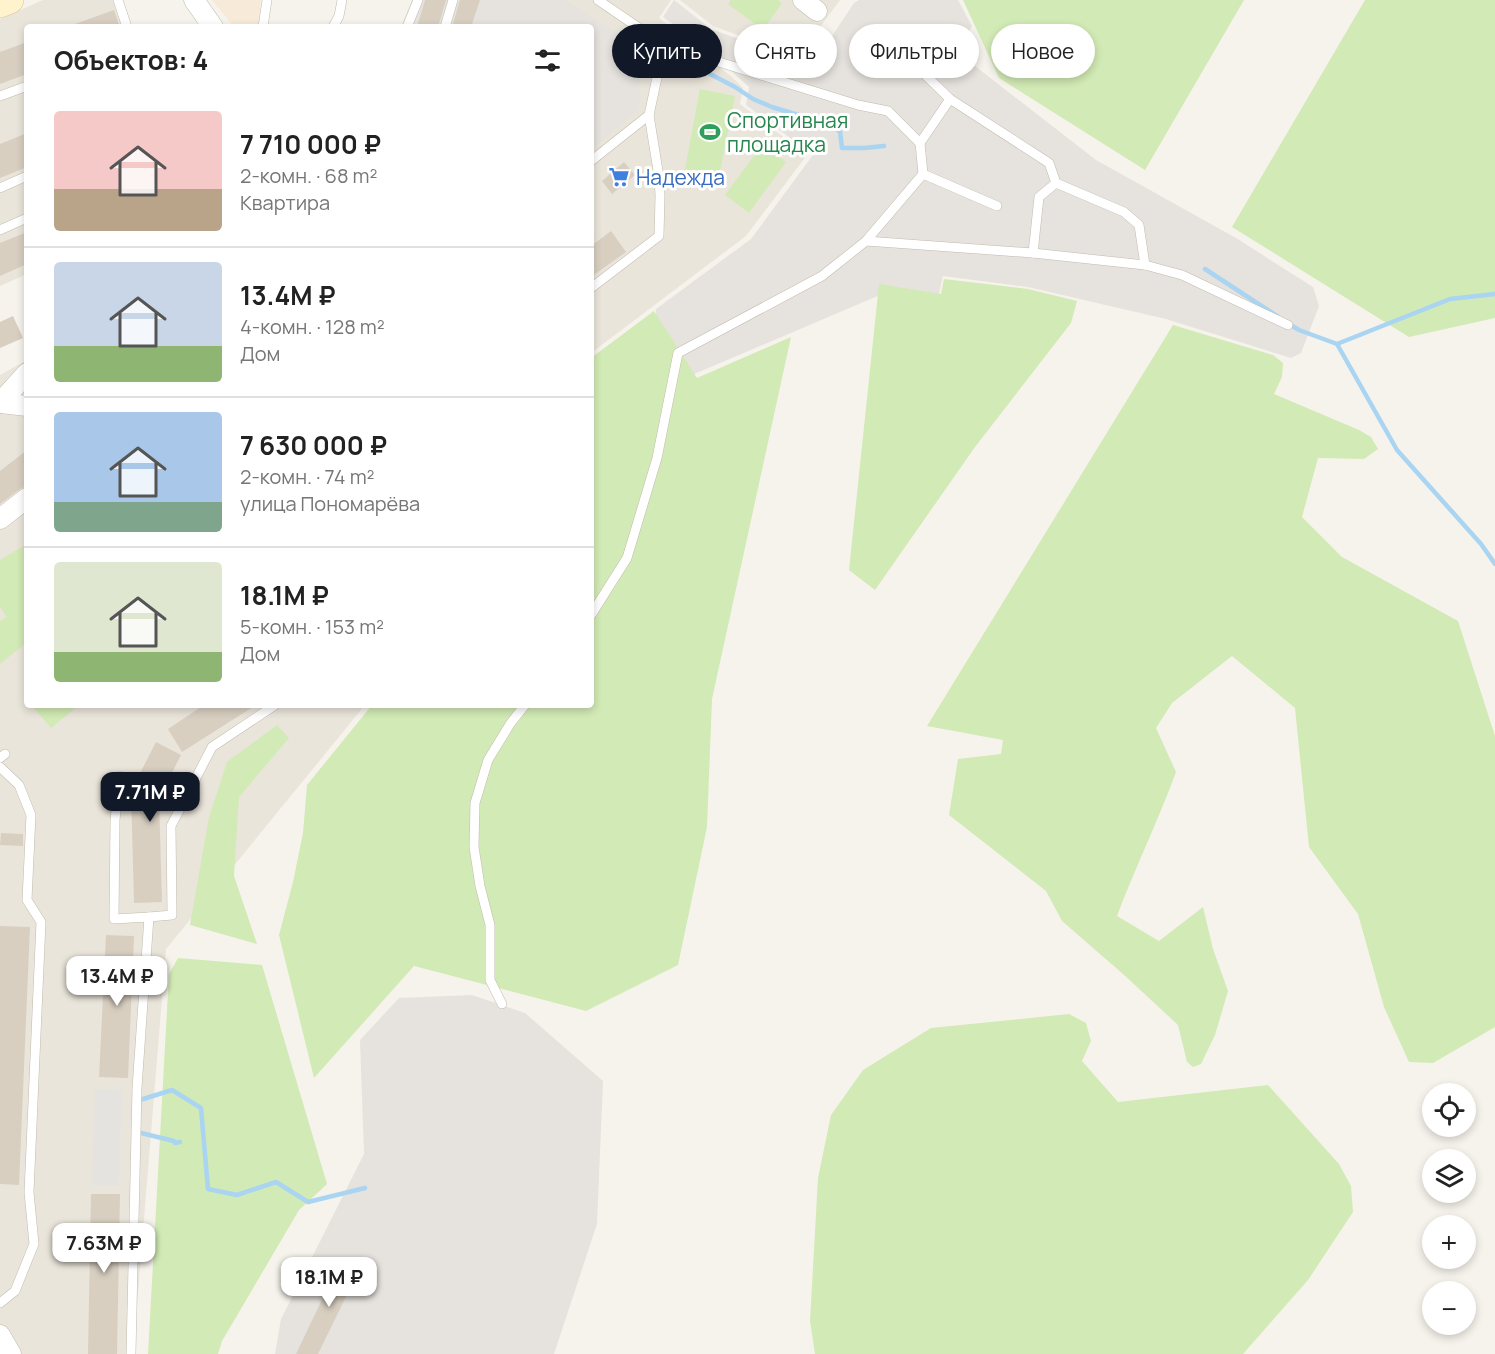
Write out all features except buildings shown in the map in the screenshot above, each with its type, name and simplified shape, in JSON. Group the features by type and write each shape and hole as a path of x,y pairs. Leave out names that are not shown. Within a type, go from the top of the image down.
{"main road":[{"path":"0,4 10,0"}],"street":[{"path":"194,0 211,24"},
{"path":"0,403 24,376"},
{"path":"0,403 24,406"},
{"path":"0,519 24,500"}],"lane":[{"path":"118,0 126,24"},
{"path":"263,24 267,0"},
{"path":"335,24 339,16 342,0"},
{"path":"408,24 418,0"},
{"path":"446,24 453,0"},
{"path":"598,0 633,24"},
{"path":"594,610 627,558 657,458 678,353 822,276 866,241 923,174 920,143 888,111 858,105 722,63"},
{"path":"594,286 659,236 659,177 649,115 657,78"},
{"path":"928,78 950,99 1049,163 1056,183 1124,212 1139,225 1145,265"},
{"path":"0,96 24,87"},
{"path":"920,143 950,99"},
{"path":"594,159 649,115"},
{"path":"923,174 998,207"},
{"path":"0,188 24,177"},
{"path":"1033,253 1039,197 1056,183"},
{"path":"0,230 24,219"},
{"path":"866,241 1033,253 1145,265 1182,275 1288,325"},
{"path":"120,776 115,820 114,919 172,915 171,826 212,747 270,708"},
{"path":"502,1004 490,980 490,925 480,886 474,847 475,803 488,760 523,708"},
{"path":"0,767 19,785 31,815 27,900 41,922 29,1192 34,1244 15,1292 0,1303"},
{"path":"131,1354 137,1088 150,917"}],"shaded area":[{"path":"43,0 123,0 131,24 24,24 24,275 0,286 0,19"},
{"path":"212,0 261,0 258,24 232,24"},
{"path":"412,0 671,0 659,18 666,24 612,24 612,78 722,78 722,69 743,88 740,104 807,155 746,236 594,351 594,24 402,24"},
{"path":"422,0 565,0 612,29 612,78 640,78 639,109 594,147 594,24 414,24"},
{"path":"674,0 705,24 673,24 663,17"},
{"path":"680,0 840,0 822,24 734,24 734,34 722,29 722,24 710,24"},
{"path":"859,0 958,0 971,24 849,24 849,78 979,78 979,69 1096,160 1236,238 1313,287 1319,306 1301,353 1291,358 1166,319 1028,287 943,276 936,306 880,295 692,375 656,318 656,309 751,239 813,155 746,105 749,87 739,78 837,78 837,28 854,3"},
{"path":"722,33 734,37 734,74 722,63"},
{"path":"24,362 24,708 363,708 166,949 133,1354 0,1354 0,375"},
{"path":"472,995 525,1013 603,1081 597,1224 554,1354 275,1354 281,1319 364,1154 360,1040 399,998"},
{"path":"95,1089 122,1090 119,1185 92,1185"}],"green space":[{"path":"731,0 778,0 782,3 767,24 755,24 728,4"},
{"path":"963,0 1244,0 1145,170 999,78 1095,78 1095,24 991,24 991,61 979,35 979,24 974,24"},
{"path":"1365,0 1495,0 1495,318 1409,337 1232,227"},
{"name":"Спортивная площадка","path":"700,89 735,96 719,176 685,169"},
{"path":"762,145 786,162 749,213 725,195"},
{"path":"944,279 1028,289 1077,301 1071,323 975,447 875,590 849,570 879,284 941,294"},
{"path":"654,311 697,378 791,337 712,699 707,827 678,965 586,1011 414,966 314,1078 279,935 303,833 307,785 370,708 594,708 594,356"},
{"path":"1173,325 1273,355 1283,363 1282,377 1274,394 1371,437 1378,449 1364,459 1318,458 1302,517 1342,557 1458,621 1495,736 1495,1027 1433,1063 1409,1062 1384,1007 1358,914 1309,847 1295,708 1232,656 1172,703 1156,728 1176,772 1117,916 1159,941 1203,907 1213,949 1228,991 1215,1035 1201,1064 1193,1067 1187,1062 1178,1025 1062,921 1046,891 949,815 958,759 1001,754 1003,740 927,726"},
{"path":"24,546 24,644 0,664 0,621 7,617 0,607 0,560"},
{"path":"34,708 75,708 51,728"},
{"path":"277,725 289,738 239,797 234,876 257,944 190,925 209,817 227,762"},
{"path":"178,958 262,965 327,1184 299,1210 222,1341 218,1354 148,1354 169,974"},
{"path":"1069,1014 1086,1023 1091,1041 1082,1061 1118,1102 1268,1085 1339,1164 1351,1186 1353,1212 1308,1280 1243,1354 815,1354 810,1321 818,1178 831,1115 863,1070 931,1028"}],"waterway":[{"path":"718,78 753,99 840,131 842,148 884,146"},
{"path":"1205,269 1277,316"},
{"path":"1289,324 1337,344 1450,299 1495,294"},
{"path":"1337,344 1397,450 1481,544 1495,564"},
{"path":"140,1100 172,1090 201,1108 208,1189 237,1195 276,1182 308,1202 365,1188"},
{"path":"141,1133 175,1143 180,1142"}],"place":[{"name":"Спортивная площадка","path":"710,132"},
{"name":"Надежда","path":"619,177"}]}
